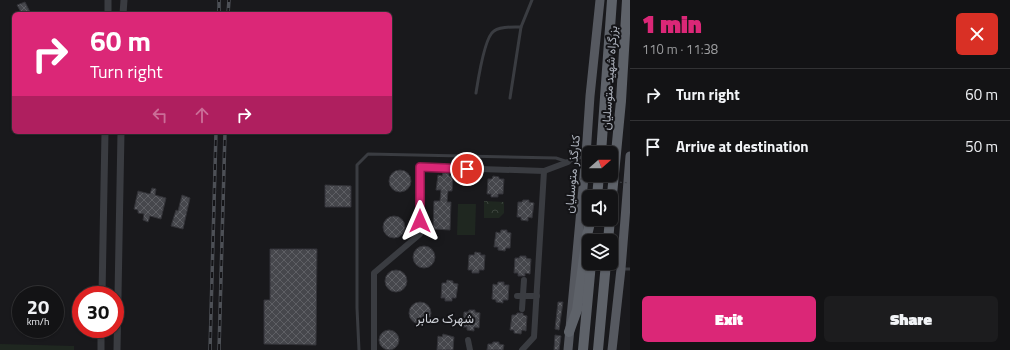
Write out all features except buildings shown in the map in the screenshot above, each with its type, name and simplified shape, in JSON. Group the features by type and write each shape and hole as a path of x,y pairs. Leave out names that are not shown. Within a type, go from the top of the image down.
{"highway":[{"name":"بزرگراه شهید متوسلیان","path":"602,146 612,0"},
{"name":"بزرگراه شهید متوسلیان","path":"612,190 621,101 627,0"},
{"path":"569,332 577,310 589,226"},
{"path":"583,350 590,270"},
{"path":"598,350 605,270"}],"main road":[{"name":"کنارگذر متوسلیان","path":"587,146 600,0"},
{"path":"612,350 625,269 630,156"},
{"name":"کنارگذر متوسلیان","path":"568,350 583,182"}],"street":[{"path":"108,0 108,12"},
{"path":"123,12 124,0"},
{"path":"102,286 105,134"},
{"path":"118,350 121,134"},
{"path":"374,350 374,273 420,234 420,167 544,171 568,162"},
{"path":"522,350 534,338 544,171"},
{"path":"522,309 520,296 524,280"},
{"path":"520,296 537,296"},
{"path":"101,338 101,350"},
{"path":"468,340 470,350"}],"lane":[{"path":"510,98 521,27 532,0"},
{"path":"476,93 489,36 493,32 506,27 521,27"},
{"path":"359,350 357,308 357,165 368,154 556,158 568,162 582,157"}],"path":[{"path":"580,179 630,183"}],"green space":[{"path":"484,201 504,202 504,213 499,218 484,218"},
{"path":"458,204 476,204 475,235 457,235"},
{"path":"0,344 74,346 74,350 0,350"}],"railway":[{"path":"219,0 219,12"},
{"path":"228,12 229,0"},
{"path":"210,350 216,134"},
{"path":"219,350 225,134"}],"district":[{"name":"شهرک صابر","path":"445,318"}],"route":[{"path":"420,221 420,167 467,169"}]}
